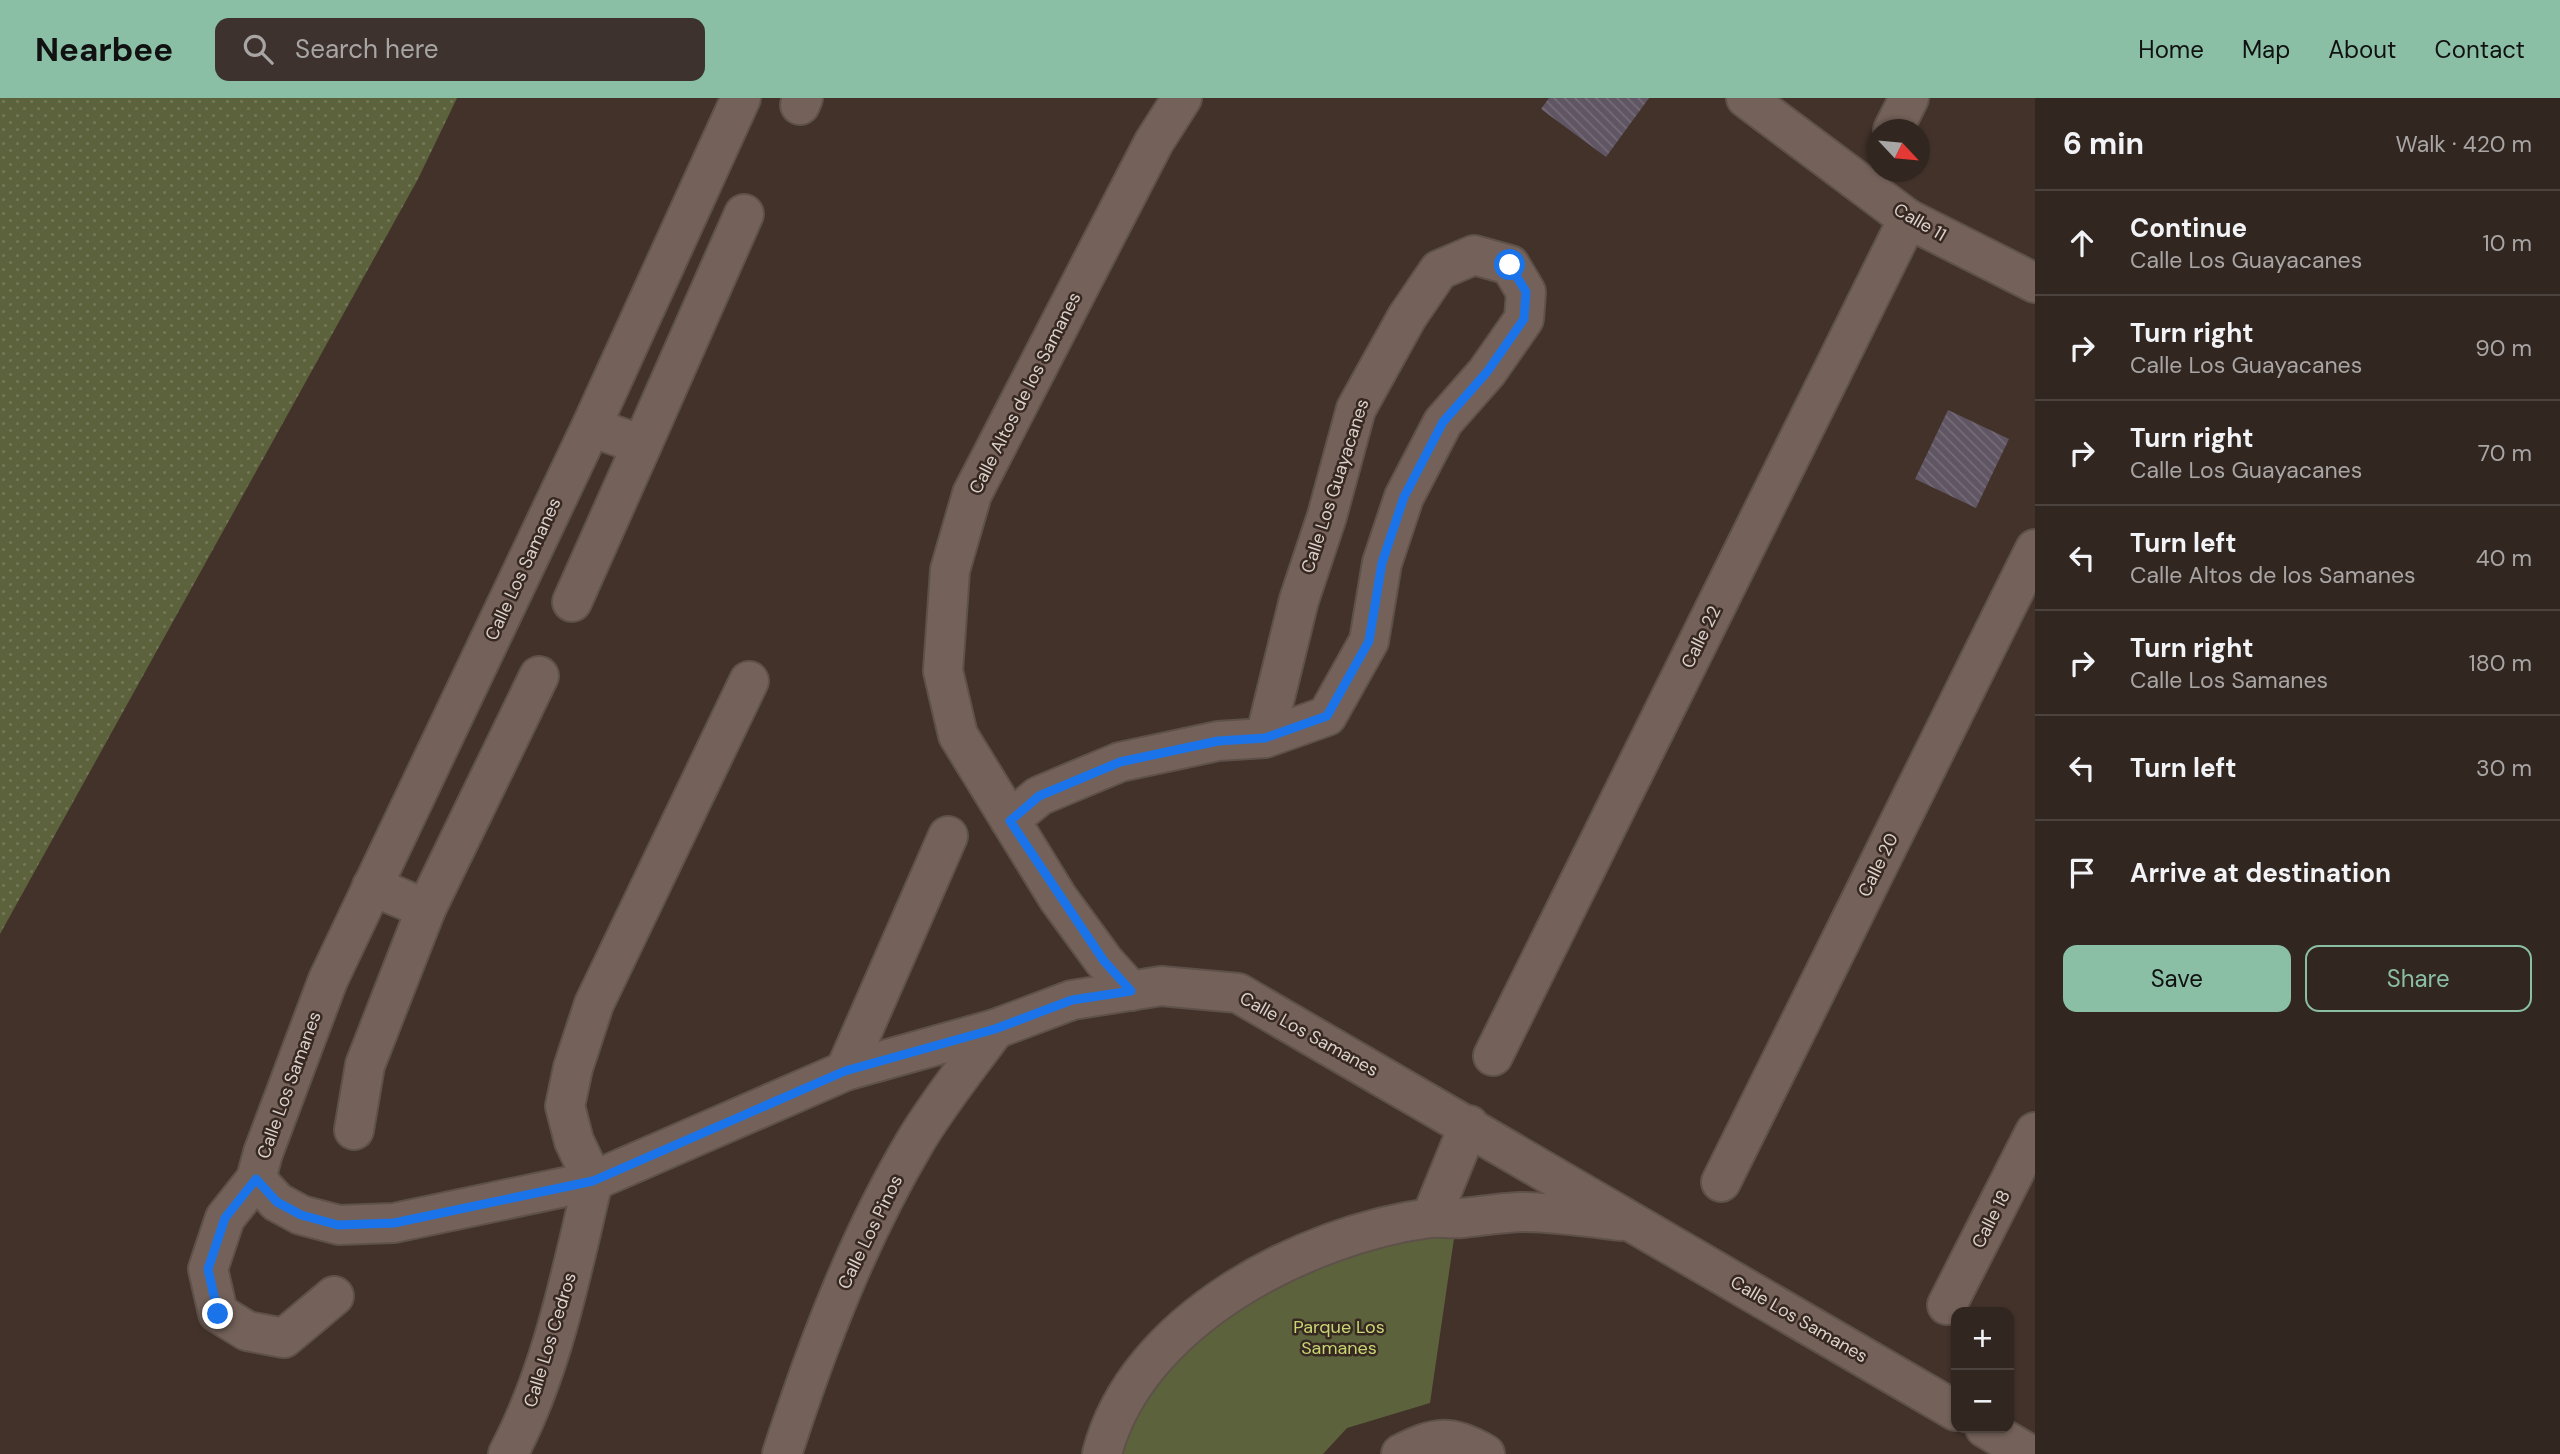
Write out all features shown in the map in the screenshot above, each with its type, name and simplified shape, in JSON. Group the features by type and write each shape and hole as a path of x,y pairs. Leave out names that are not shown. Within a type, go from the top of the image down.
{"street":[{"name":"Calle Los Samanes","path":"741,98 591,427 328,980 262,1153 256,1179 277,1202 301,1215 338,1225 394,1223 593,1181 845,1071 995,1029 1072,1000 1161,986 1238,993 1469,1125 1951,1408"},
{"name":"Calle Altos de los Samanes","path":"1131,991 1104,961 1010,821 958,735 943,671 950,570 972,494 1154,142 1182,98"},
{"name":"Calle 11","path":"1746,98 1867,169"},
{"path":"1898,119 1909,98"},
{"name":"Calle 11","path":"1879,182 1908,219 2035,283"},
{"path":"572,602 744,214"},
{"name":"Calle 22","path":"1493,1056 1908,219"},
{"name":"Calle Los Guayacanes","path":"1010,821 1039,796 1120,762 1218,741 1265,738 1327,716 1369,641 1382,563 1404,497 1443,422 1487,372 1524,319 1526,292 1510,265 1474,256 1439,270 1406,317 1356,409 1299,600 1265,738"},
{"path":"591,427 642,445"},
{"name":"Calle 20","path":"1721,1182 2035,549"},
{"path":"354,1130 365,1065 426,909 539,676"},
{"path":"593,1181 574,1141 565,1106 573,1068 594,1004 748,681"},
{"path":"845,1071 948,836"},
{"path":"372,886 426,909"},
{"name":"Calle Los Pinos","path":"782,1454 814,1354 858,1248 916,1140 995,1029"},
{"path":"1431,1218 1469,1125"},
{"name":"Calle 18","path":"1947,1305 2035,1132"},
{"path":"256,1179 225,1218 208,1269 218,1314 247,1331 284,1338 334,1296"},
{"name":"Calle Los Cedros","path":"508,1454 523,1425 562,1313 593,1181"},
{"path":"1102,1454 1107,1434 1146,1366 1214,1302 1294,1257 1368,1233 1431,1218 1520,1212 1633,1222"},
{"path":"1993,1433 2029,1454"},
{"path":"1401,1454 1445,1438 1457,1439 1485,1454"}],"green space":[{"path":"0,98 457,98 418,179 0,934"},
{"name":"Parque Los Samanes","path":"1457,1218 1430,1403 1347,1428 1323,1454 1110,1454 1146,1366 1294,1257"}],"building":[{"path":"1549,98 1649,98 1606,157 1541,109"},
{"path":"1948,410 2009,439 1976,508 1915,479"}],"route":[{"path":"218,1314 208,1269 225,1218 256,1179 277,1202 301,1215 338,1225 394,1223 593,1181 845,1071 995,1029 1072,1000 1131,991 1104,961 1058,898 1010,821 1039,796 1120,762 1218,741 1265,738 1327,716 1369,641 1382,563 1404,497 1443,422 1487,372 1524,319 1526,292 1510,265"}]}
